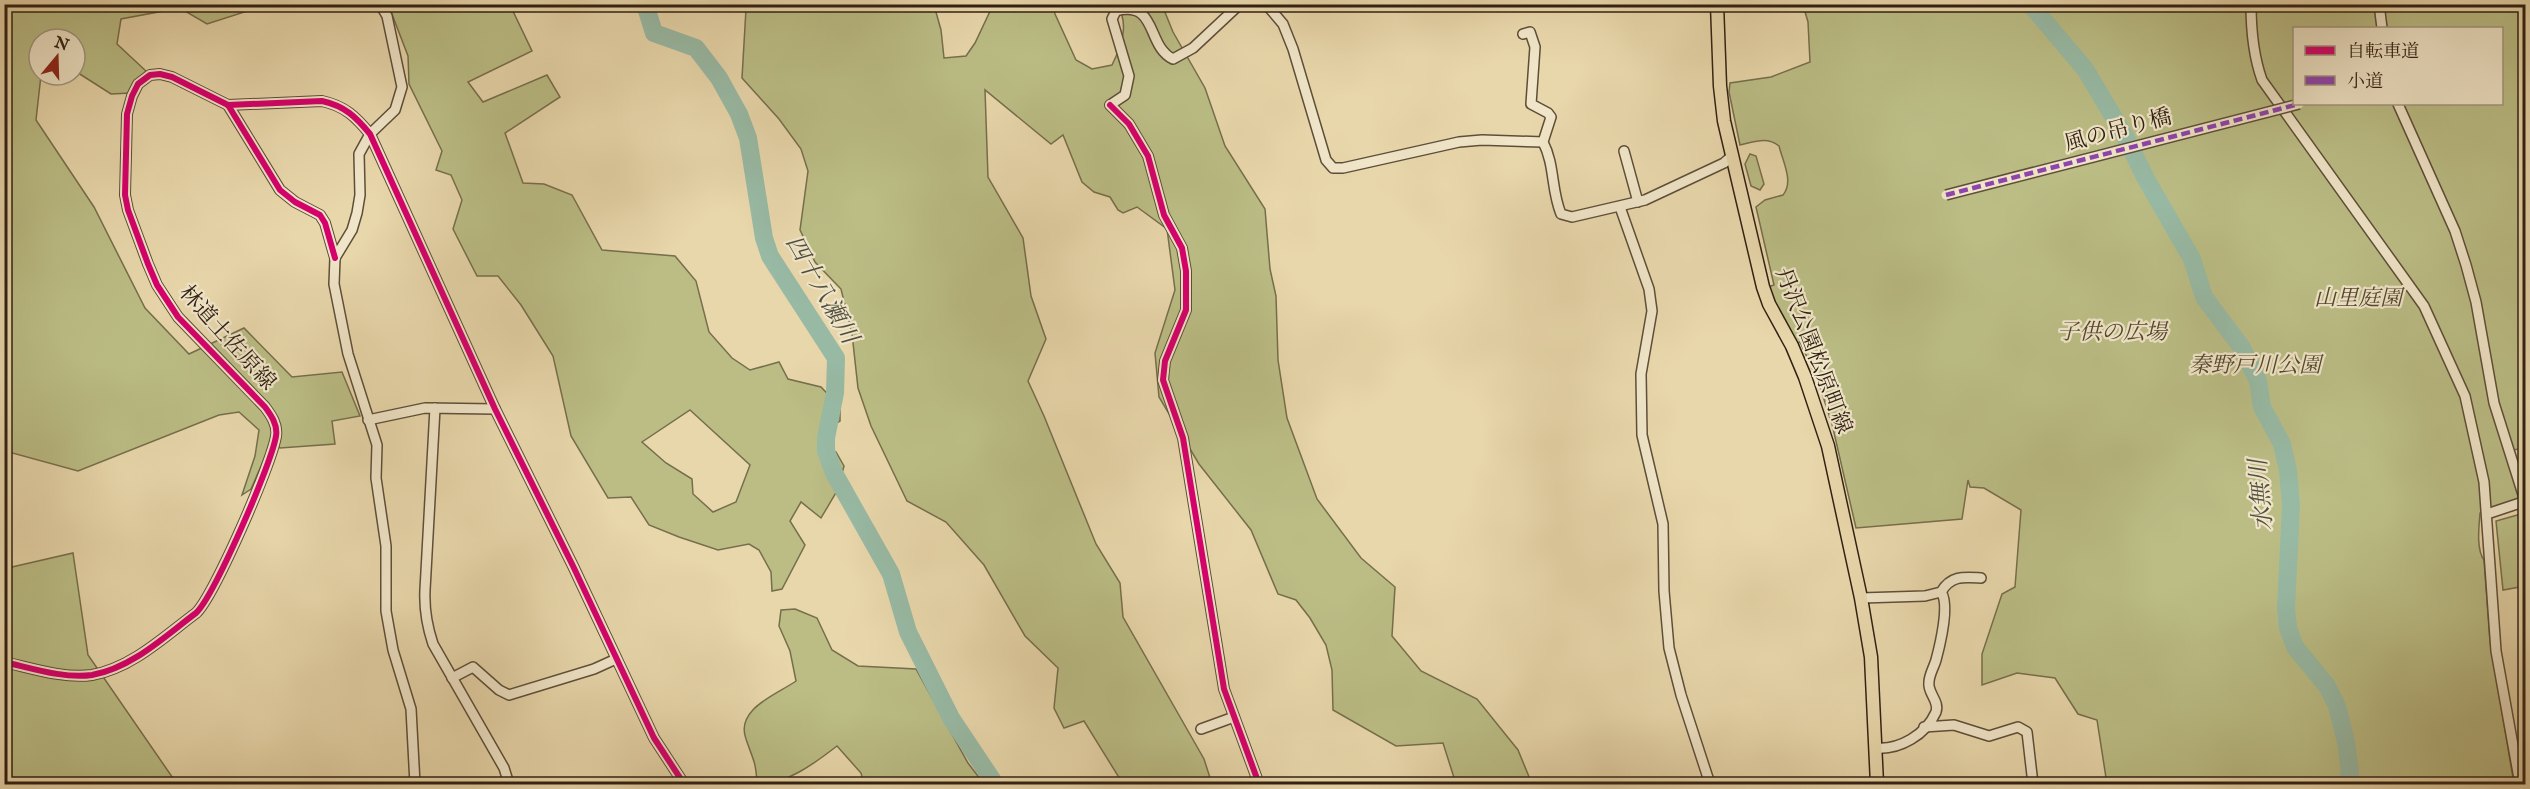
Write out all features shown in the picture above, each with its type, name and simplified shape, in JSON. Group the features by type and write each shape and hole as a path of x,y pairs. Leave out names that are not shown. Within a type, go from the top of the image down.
{"main road":[{"name":"丹沢公園松原町線","path":"1717,4 1720,87 1724,122 1732,156 1768,304 1801,367 1828,446 1861,598 1871,657 1877,784"}],"street":[{"path":"335,258 349,236 357,213 360,195 359,154 370,134 395,110 402,87 387,16 380,4"},
{"path":"1240,4 1193,48 1173,58 1165,55 1145,14 1137,7 1128,6 1116,11 1112,19 1129,76 1125,94 1110,105 1129,124 1148,156 1164,215 1182,248 1186,271 1186,310 1165,361 1162,380 1183,438 1224,689 1259,784"},
{"path":"1266,4 1283,24 1326,160 1334,168 1343,168 1459,142 1543,141"},
{"path":"2251,4 2251,29 2256,63 2262,80 2424,306 2465,396 2484,482 2496,651 2521,782"},
{"path":"2379,4 2382,27"},
{"path":"1523,34 1530,32 1535,47 1531,104 1551,117 1543,141 1551,156 1556,202 1561,214 1572,217 1638,202 1724,163 1732,156"},
{"name":"林道土佐原線","path":"4,662 81,675 93,675 127,663 200,609 250,507 274,443 276,430 274,423 265,407 178,317 157,285 128,210 125,195 127,114 132,96 144,78 160,74 172,77 228,105"},
{"path":"415,784 412,717 393,650 386,611 387,546 376,478 377,445 348,354 334,284 335,258 325,223 320,215 295,202 280,190 228,105 322,101 354,114 370,134 495,409 654,738 684,784"},
{"name":"風の吊り橋","path":"1946,195 2295,105"},
{"path":"2398,105 2455,231 2466,264 2476,302 2494,403 2525,501 2487,514"},
{"path":"1624,151 1638,202"},
{"path":"1620,207 1649,289 1652,311 1641,374 1642,435 1663,524 1664,591 1669,648 1681,695 1710,784"},
{"path":"369,420 435,408 495,409"},
{"path":"435,408 424,610 433,644 504,768 509,784"},
{"path":"1861,598 1925,596 1941,592 1946,584 1958,577 1981,578"},
{"path":"1875,748 1889,749 1903,745 1935,715 1937,706 1928,683 1941,638 1945,596 1941,592"},
{"path":"452,678 473,667 499,690 509,695 594,669 616,659"},
{"path":"1201,729 1234,717"},
{"path":"1924,727 1954,725 1989,736 2018,727 2027,732 2034,784"}],"green space":[{"path":"4,5 259,5 260,7 207,24 180,8 121,19 117,44 146,71 131,93 111,94 87,79 87,27 27,27 27,87 40,87 36,120 94,207 145,308 189,354 244,328 292,377 342,372 360,416 332,421 335,444 280,448 273,439 251,489 242,495 255,456 259,430 239,412 219,415 78,471 5,451"},
{"path":"386,5 510,5 532,51 468,82 483,102 547,75 560,97 505,133 523,183 544,184 572,195 602,250 675,256 696,281 709,332 732,358 750,370 779,362 788,379 821,387 840,407 840,421 822,432 820,442 836,452 844,466 837,491 821,518 801,502 790,521 805,545 782,589 772,591 771,572 759,550 749,544 718,550 649,525 631,497 608,498 571,436 553,356 521,305 498,276 477,276 453,229 462,200 451,175 436,170 442,151 409,84 408,56 390,9","holes":["690,410 750,465 736,502 713,512 693,494 692,479 666,463 642,442"]},
{"path":"743,5 934,5 941,30 944,58 966,56 975,43 993,5 1053,5 1076,60 1092,69 1112,65 1118,51 1124,28 1117,5 1162,5 1173,32 1205,88 1225,146 1265,209 1270,269 1276,296 1278,360 1287,418 1317,499 1361,558 1395,587 1392,636 1421,671 1477,699 1518,750 1532,784 1456,784 1443,743 1396,746 1333,710 1332,670 1326,645 1296,600 1278,594 1251,530 1199,464 1159,397 1155,353 1175,290 1167,229 1137,207 1123,213 1118,210 1110,197 1094,192 1082,182 1063,135 1051,144 985,90 988,177 1023,238 1031,296 1046,339 1028,381 1096,544 1120,583 1123,617 1204,759 1212,784 1123,784 1084,721 1064,728 1054,708 1058,668 1025,636 984,565 946,522 907,501 871,426 858,388 852,334 841,289 815,262 800,230 808,171 801,149 779,119 742,78 746,9"},
{"name":"秦野戸川公園","path":"1803,5 2525,5 2526,447 2506,452 2522,499 2480,513 2479,531 2480,550 2484,560 2490,641 2514,784 2107,784 2097,720 2078,714 2055,678 2017,673 1982,685 1982,654 2002,594 2015,587 2021,510 1984,488 1970,487 1968,480 1962,519 1856,528 1832,424 1818,381 1800,342 1796,344 1768,287 1774,285 1756,207 1765,200 1783,195 1788,184 1787,172 1779,146 1774,143 1760,141 1740,145 1729,92 1730,83 1771,77 1810,62 1808,22"},
{"path":"1750,154 1756,156 1764,184 1760,190 1751,186 1745,164"},
{"path":"2521,514 2525,524 2525,586 2503,590 2496,521"},
{"path":"73,553 88,655 177,784 5,784 4,573 12,567"},
{"path":"795,609 817,618 832,650 858,666 916,669 968,763 984,784 864,784 861,773 837,746 810,766 789,777 757,784 755,765 744,728 746,719 759,704 796,681 790,651 779,626 781,610"}],"waterway":[{"name":"四十八瀬川","path":"645,4 654,33 696,48 719,78 739,114 748,138 764,238 770,256 836,358 835,393 826,438 826,451 834,473 891,574 908,632 951,718 995,784"},
{"name":"水無川","path":"2030,4 2085,69 2126,138 2146,179 2192,259 2204,297 2242,348 2258,381 2262,407 2282,444 2288,470 2291,506 2286,608 2288,628 2295,647 2327,686 2337,706 2346,742 2350,772 2347,784"}],"marked path":[{"path":"1946,195 2295,105"}],"cycle path":[{"path":"4,662 70,676 92,675 121,666 147,650 196,613 216,582 228,557 264,473 276,436 275,424 265,407 178,317 157,285 148,264 128,210 125,195 127,114 138,84 150,75 160,74 172,77 228,105 280,190 295,202 320,215 325,223 335,258"},
{"path":"228,105 322,101 349,113 370,134 495,409 573,566 654,738 684,784"},
{"path":"1110,105 1129,124 1148,156 1164,215 1182,248 1186,271 1186,310 1165,361 1163,380 1183,438 1224,689 1259,784"}],"park label":[{"name":"山里庭園","path":"2358,299"},
{"name":"子供の広場","path":"2112,333"}]}
